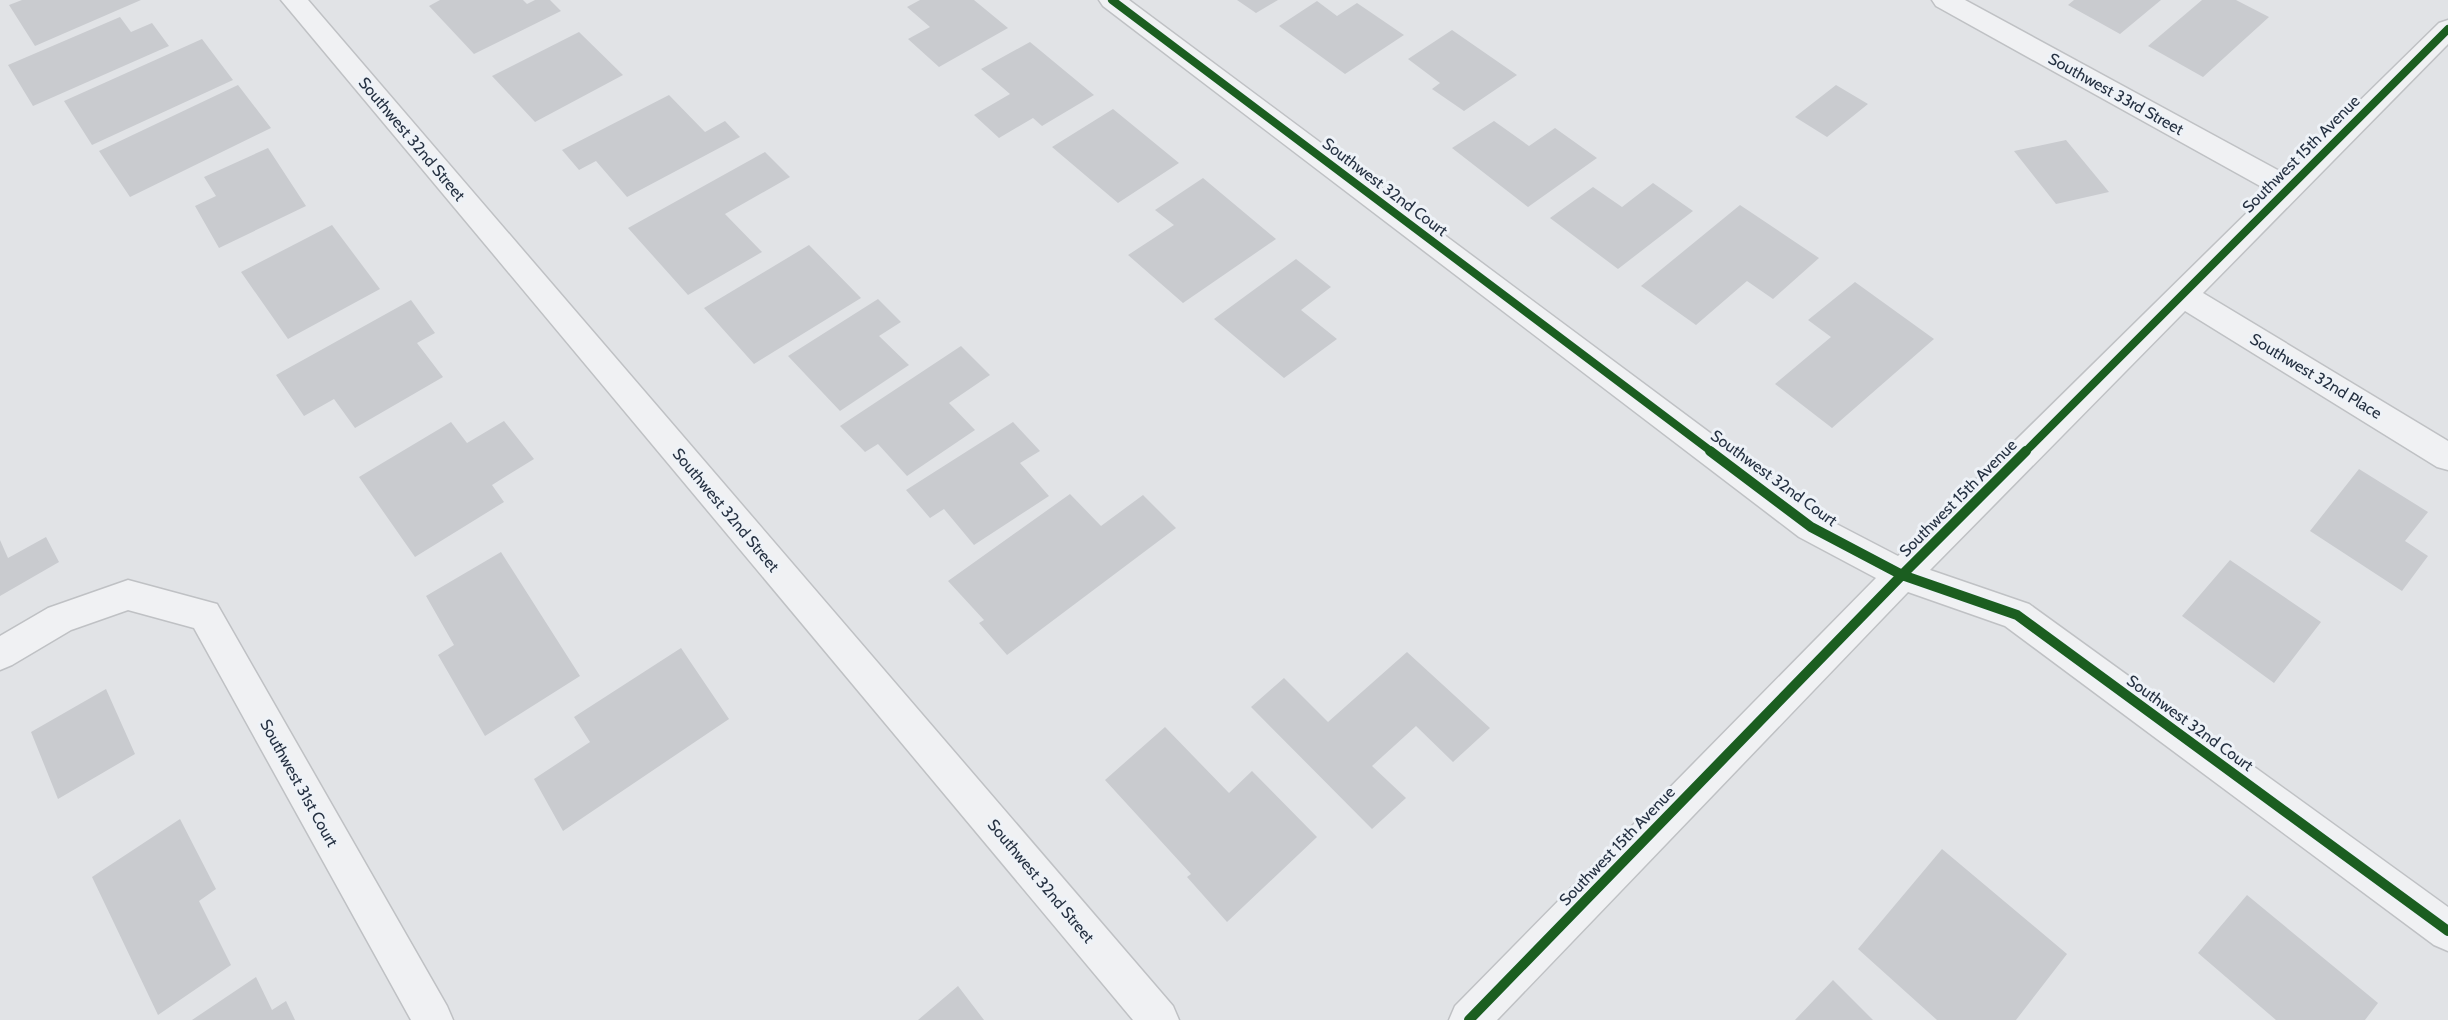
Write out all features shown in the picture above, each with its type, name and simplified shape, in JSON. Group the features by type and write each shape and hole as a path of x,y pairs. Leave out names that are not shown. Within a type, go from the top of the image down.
{"street":[{"name":"Southwest 32nd Street","path":"294,0 1159,1020"},
{"name":"Southwest 32nd Court","path":"1112,0 1811,527 1902,575 2017,615 2448,931"},
{"name":"Southwest 33rd Street","path":"1945,0 2287,188"},
{"name":"Southwest 15th Avenue","path":"1468,1020 1902,575 2448,29"},
{"name":"Southwest 32nd Place","path":"2183,295 2448,457"},
{"name":"Southwest 31st Court","path":"0,654 60,619 128,595 205,615 433,1020"}],"building":[{"path":"22,0 141,0 35,46 9,5"},
{"path":"440,0 523,0 527,4 535,0 550,0 561,11 474,54 429,6"},
{"path":"920,0 974,0 1008,28 939,67 908,39 930,27 907,7"},
{"path":"1237,0 1278,0 1256,13"},
{"path":"2074,0 2161,0 2120,34 2068,5"},
{"path":"2202,0 2236,0 2269,17 2203,77 2148,46"},
{"path":"1317,1 1337,16 1357,3 1404,35 1345,74 1279,26"},
{"path":"120,17 131,32 152,23 169,46 33,106 8,65"},
{"path":"1452,30 1517,75 1464,111 1432,89 1440,83 1408,59"},
{"path":"579,32 623,75 535,122 492,76"},
{"path":"202,39 233,80 92,145 64,101"},
{"path":"1030,42 1094,95 1042,126 1033,118 999,138 974,115 1010,94 981,69"},
{"path":"238,85 271,128 130,197 99,151"},
{"path":"1836,85 1868,104 1827,137 1795,117"},
{"path":"669,95 705,132 725,121 740,137 627,197 596,161 579,170 562,150"},
{"path":"1113,109 1179,163 1118,203 1052,147"},
{"path":"1494,121 1529,146 1555,128 1597,158 1528,207 1452,148"},
{"path":"2066,140 2109,192 2056,204 2014,151"},
{"path":"268,148 306,206 219,248 195,206 216,196 204,177"},
{"path":"765,152 790,177 725,214 762,252 688,295 628,228"},
{"path":"1203,178 1276,239 1183,303 1128,255 1174,225 1155,210"},
{"path":"1653,183 1693,211 1618,269 1550,218 1593,187 1622,207"},
{"path":"1740,205 1819,258 1773,299 1747,281 1696,325 1641,286"},
{"path":"332,225 380,289 288,339 241,272"},
{"path":"809,245 861,298 754,364 704,308"},
{"path":"1296,259 1331,287 1301,310 1337,339 1284,378 1214,319"},
{"path":"1855,282 1934,339 1832,428 1775,384 1831,337 1808,320"},
{"path":"878,299 901,322 879,336 909,365 840,411 788,356"},
{"path":"411,300 435,333 417,343 443,377 355,428 334,399 304,416 276,375"},
{"path":"961,346 990,375 949,403 975,430 907,476 878,444 865,452 840,426"},
{"path":"504,421 534,459 492,485 504,502 415,557 359,477 451,422 467,443"},
{"path":"1013,422 1040,451 1020,463 1049,496 974,545 944,509 930,518 906,490"},
{"path":"2359,469 2428,512 2405,541 2428,556 2402,591 2310,531"},
{"path":"1070,494 1101,526 1143,495 1176,528 1007,655 979,623 984,620 948,581"},
{"path":"46,537 59,562 0,596 0,540 8,558"},
{"path":"501,552 580,676 485,736 438,655 454,645 426,596"},
{"path":"2230,560 2321,622 2274,683 2182,616"},
{"path":"681,648 729,719 563,831 534,779 590,742 574,717"},
{"path":"1407,652 1490,728 1453,762 1416,726 1372,766 1406,798 1372,829 1251,707 1284,678 1328,722"},
{"path":"106,689 135,754 58,799 31,732"},
{"path":"1165,727 1229,793 1252,771 1317,837 1227,922 1187,877 1191,874 1105,780"},
{"path":"180,819 216,889 199,901 231,965 158,1015 92,877"},
{"path":"1942,849 2067,954 2016,1020 1937,1020 1858,949"},
{"path":"2247,895 2378,1003 2365,1020 2276,1020 2198,953"},
{"path":"256,977 272,1010 286,1001 295,1020 192,1020"},
{"path":"1833,980 1873,1020 1795,1020"},
{"path":"958,986 984,1020 918,1020"}],"cycle path":[{"path":"1112,0 1811,527 1902,575 2017,615 2448,931"},
{"path":"1469,1020 1902,575 2448,29"}]}
